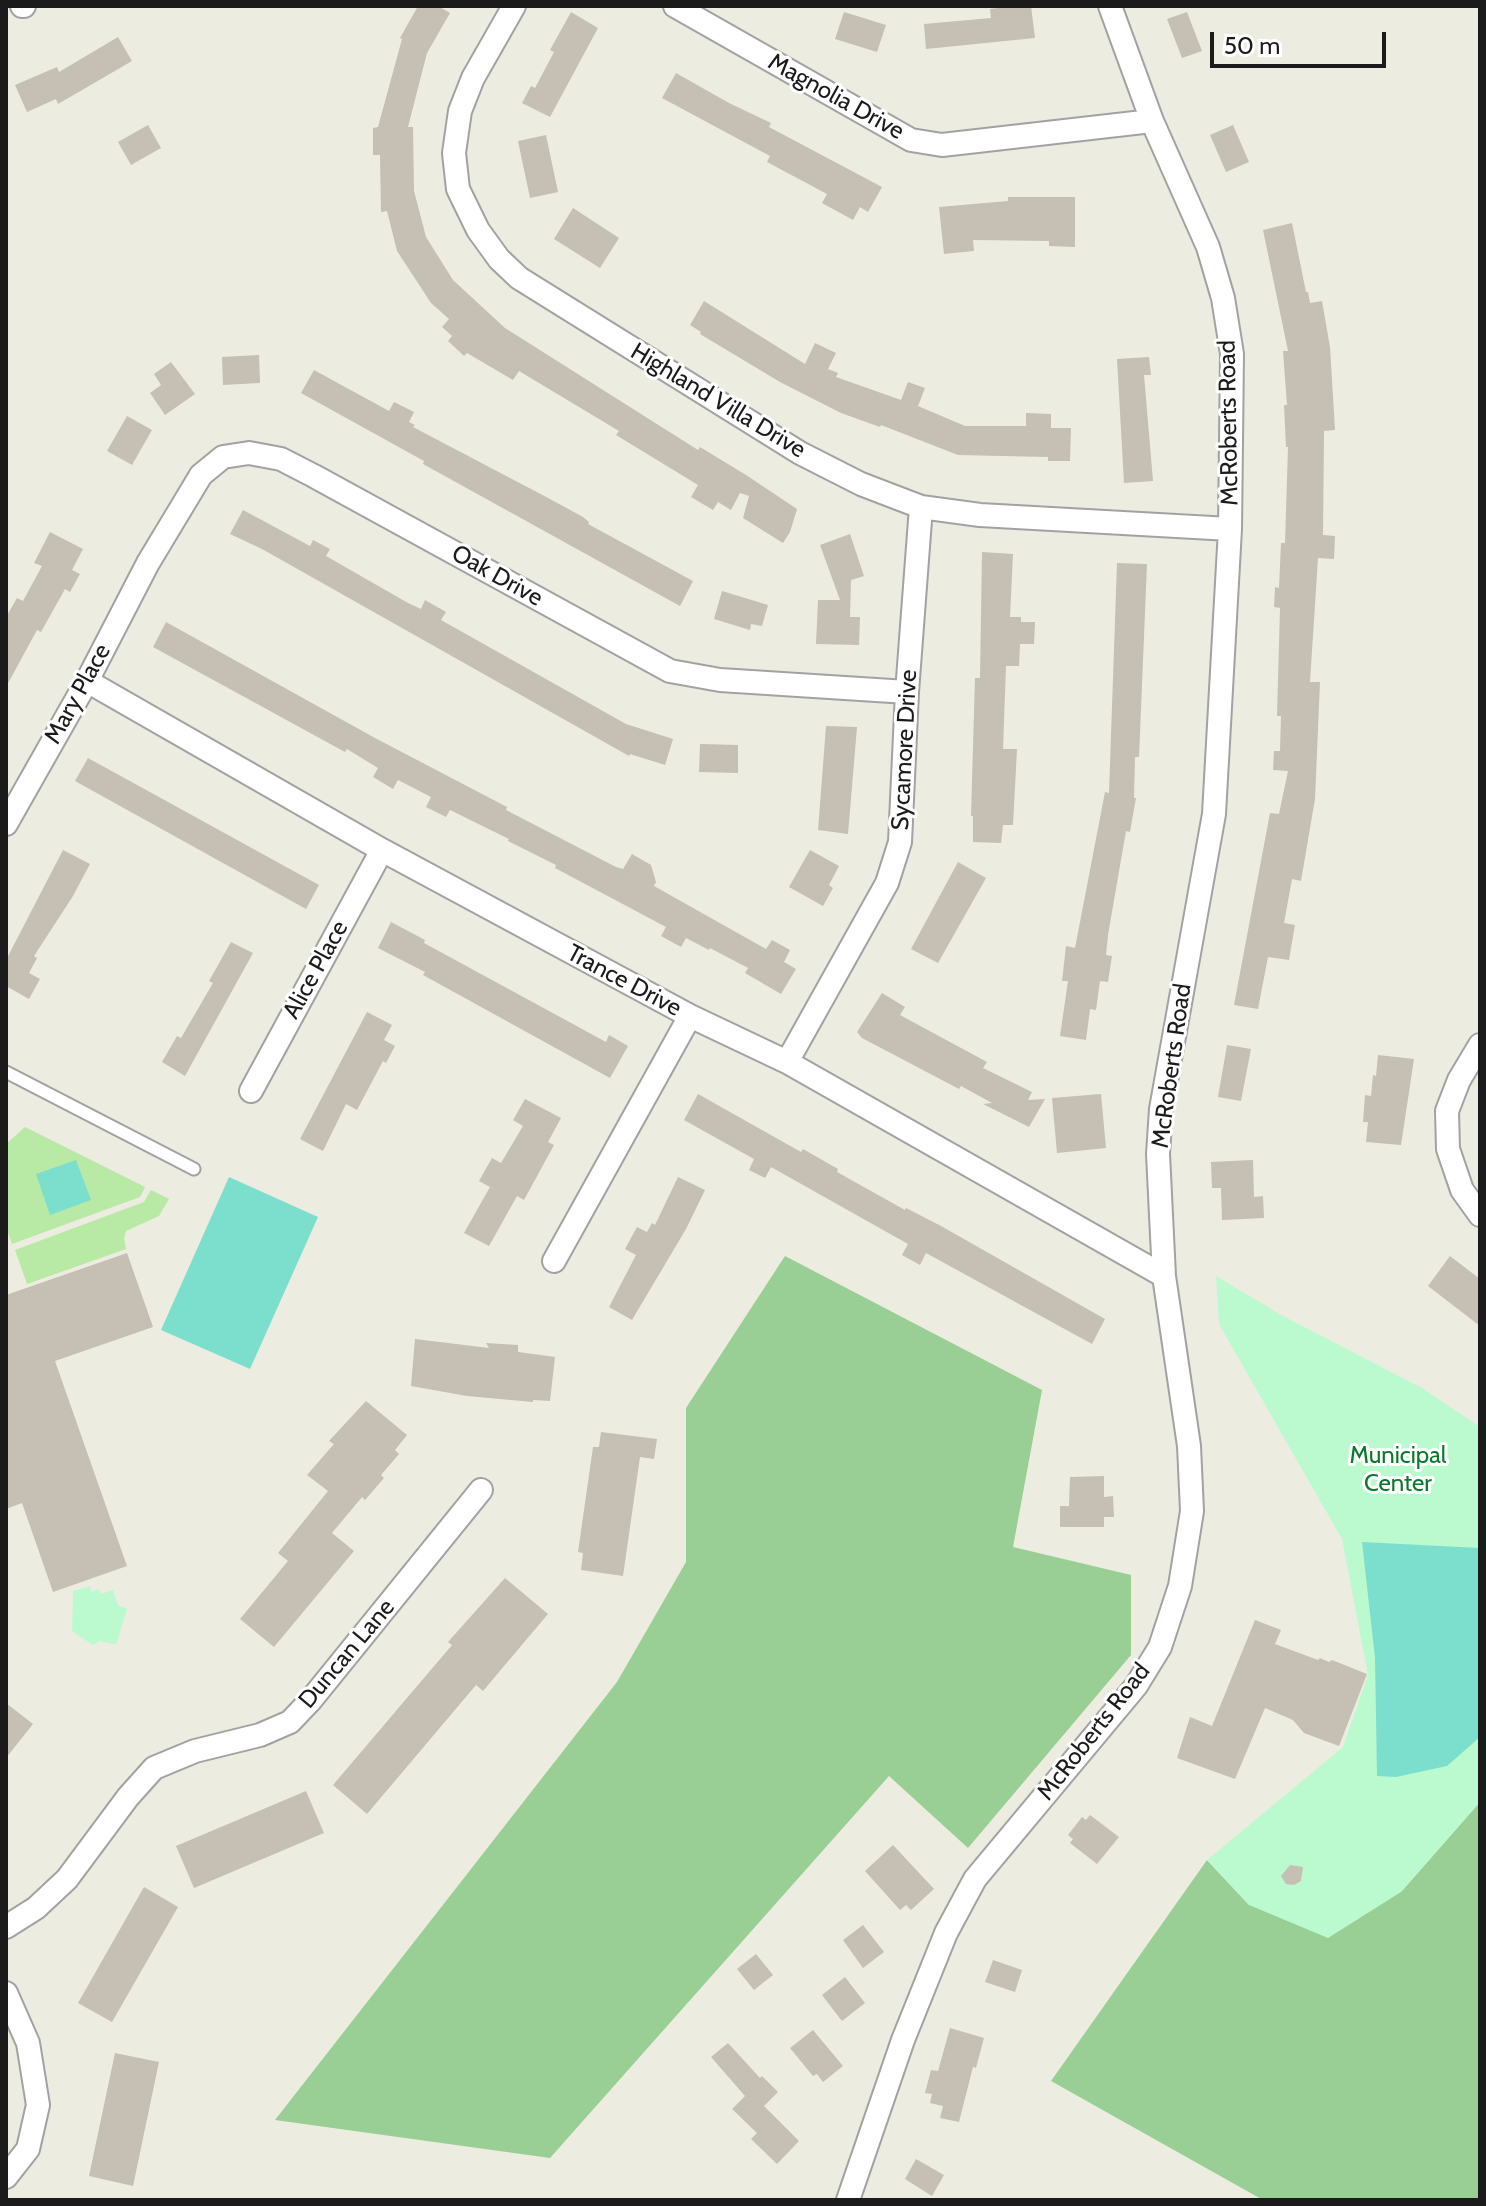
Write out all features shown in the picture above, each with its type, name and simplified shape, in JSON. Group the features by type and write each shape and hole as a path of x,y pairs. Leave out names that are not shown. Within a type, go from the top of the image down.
{"street":[{"name":"Highland Villa Drive","path":"514,6 473,78 460,111 454,153 458,189 478,230 499,259 519,278 800,453 861,484 921,507 980,515 1230,529"},
{"name":"Magnolia Drive","path":"675,6 911,140 942,145 1152,121"},
{"name":"McRoberts Road","path":"848,2200 903,2040 946,1933 975,1879 1136,1686 1160,1647 1180,1586 1192,1511 1189,1446 1164,1276 1158,1154 1161,1109 1214,814 1230,529 1232,354 1223,298 1208,247 1152,121 1110,6"},
{"name":"Oak Drive","path":"148,563 201,475 223,457 249,453 281,459 314,476 670,671 720,680 907,692"},
{"name":"Sycamore Drive","path":"787,1062 887,883 900,842 921,507"},
{"name":"Mary Place","path":"6,824 87,681 148,563"},
{"name":"Trance Drive","path":"87,681 382,850 690,1016 787,1062 1164,1276"},
{"name":"Alice Place","path":"251,1091 382,850"},
{"path":"554,1261 690,1016"},
{"path":"1480,1045 1459,1080 1447,1111 1448,1149 1462,1190 1480,1215"},
{"name":"Duncan Lane","path":"6,1927 36,1908 67,1879 128,1797 154,1768 195,1751 260,1735 290,1722 481,1490"},
{"path":"6,1993 28,2043 38,2105 28,2149 6,2177"}],"lane":[{"path":"6,1072 194,1169"}],"green space":[{"path":"25,1127 145,1187 140,1197 12,1244 6,1227 6,1144"},
{"path":"151,1190 169,1199 159,1216 126,1231 126,1249 27,1284 15,1250 144,1202"},
{"path":"785,1256 1042,1390 1013,1547 1131,1575 1131,1655 968,1848 889,1776 550,2158 275,2120 617,1682 686,1562 686,1408"},
{"name":"Municipal Center","path":"1216,1276 1283,1316 1422,1388 1480,1427 1480,1802 1401,1892 1328,1938 1249,1905 1207,1860 1343,1747 1368,1675 1342,1539 1219,1324"},
{"path":"90,1586 91,1592 99,1589 101,1594 113,1590 118,1605 127,1609 116,1645 100,1641 93,1645 72,1631 73,1591"},
{"path":"1480,1802 1480,2200 1263,2200 1051,2081 1207,1860 1249,1905 1401,1892"}],"shaded area":[{"path":"76,1160 91,1200 50,1215 36,1174"},
{"path":"229,1177 318,1217 250,1369 161,1330"},
{"path":"1362,1542 1480,1548 1480,1737 1447,1766 1396,1777 1377,1776 1375,1658"}],"building":[{"path":"418,6 438,6 450,13 427,53 408,127 413,127 414,191 426,237 453,280 505,328 797,509 783,543 743,518 749,496 740,493 731,510 718,502 713,510 691,497 698,485 616,435 619,431 519,371 513,380 467,353 464,356 448,341 452,336 442,327 449,319 431,303 397,251 387,211 381,212 380,155 373,155 373,128 378,127 400,38"},
{"path":"1031,6 1035,38 926,49 924,24 991,18 990,9"},
{"path":"571,12 598,28 550,117 522,103 531,86 535,88 554,52 550,50"},
{"path":"844,12 886,25 877,52 835,39"},
{"path":"1187,12 1202,51 1182,58 1167,19"},
{"path":"118,37 132,61 58,104 56,99 27,112 15,85 57,67 59,72"},
{"path":"676,73 882,187 868,212 860,207 853,220 822,203 827,194 767,162 770,156 662,98"},
{"path":"148,125 161,148 131,165 118,142"},
{"path":"1233,125 1249,162 1226,172 1210,135"},
{"path":"546,135 558,192 530,198 518,141"},
{"path":"1008,197 1075,197 1075,247 1049,246 1049,241 973,240 974,251 944,254 939,207 1008,201"},
{"path":"573,208 619,238 600,268 554,239"},
{"path":"1292,223 1306,292 1310,303 1322,301 1330,347 1335,430 1324,431 1323,535 1335,536 1334,559 1318,558 1310,682 1320,682 1315,799 1301,881 1292,879 1284,923 1295,925 1289,960 1268,957 1258,1009 1234,1005 1270,813 1279,814 1288,771 1273,770 1274,751 1280,751 1281,716 1277,716 1280,608 1274,607 1275,587 1279,588 1281,543 1285,543 1288,447 1283,351 1288,351 1263,230"},
{"path":"704,301 805,364 815,343 836,353 828,369 838,373 836,377 901,400 908,382 925,388 918,406 965,426 1026,426 1026,413 1051,414 1051,428 1071,428 1070,461 1048,461 1048,457 958,455 841,413 780,382 700,334 690,325"},
{"path":"259,355 260,383 223,385 222,357"},
{"path":"1149,357 1151,375 1144,375 1153,481 1124,483 1117,359"},
{"path":"171,362 195,394 165,415 150,393 161,385 154,374"},
{"path":"314,370 389,411 394,402 414,412 409,422 415,425 413,427 583,517 588,524 693,581 680,606 301,393"},
{"path":"127,416 152,430 132,465 107,451"},
{"path":"243,510 310,546 313,540 330,549 326,556 408,603 421,609 425,600 446,612 441,620 626,724 673,739 665,765 629,756 262,549 230,534"},
{"path":"50,532 83,549 72,570 80,574 70,592 65,589 41,632 37,630 6,687 6,617 17,598 23,601 42,566 34,563"},
{"path":"850,534 864,576 851,580 850,617 860,617 859,645 816,644 818,600 840,600 820,545"},
{"path":"982,552 1013,554 1010,617 1021,617 1021,622 1035,622 1034,644 1020,644 1019,666 1006,666 1003,749 1017,749 1013,825 1003,825 1001,843 973,842 971,816 975,678 980,678"},
{"path":"1117,563 1147,564 1139,757 1135,757 1136,798 1130,832 1126,831 1108,935 1106,955 1112,956 1108,982 1100,981 1096,1010 1090,1009 1086,1040 1060,1036 1068,981 1062,981 1066,946 1075,948 1105,792 1109,793"},
{"path":"722,591 768,605 762,626 751,624 750,630 714,619"},
{"path":"166,622 507,807 506,810 616,867 623,869 632,854 651,865 656,882 654,886 766,949 772,940 790,950 784,962 796,969 781,994 745,973 748,968 710,948 686,938 681,947 661,936 666,927 555,868 556,865 509,839 450,810 446,817 426,807 431,797 398,780 393,789 373,777 378,768 347,749 345,752 153,647"},
{"path":"826,726 857,727 848,834 818,830"},
{"path":"700,744 738,745 738,773 699,772"},
{"path":"88,758 319,885 306,909 75,781"},
{"path":"63,850 90,864 34,956 37,958 29,973 40,979 29,999 6,986 6,960"},
{"path":"810,850 839,866 829,885 833,888 823,906 789,887"},
{"path":"958,862 986,878 938,963 911,949"},
{"path":"391,922 606,1042 609,1035 628,1046 610,1078 378,948"},
{"path":"231,942 253,953 185,1076 162,1062 177,1036 181,1038 213,983 209,981"},
{"path":"882,993 905,1007 900,1015 987,1062 983,1068 1032,1092 1028,1100 1045,1099 1029,1127 983,1104 992,1103 961,1086 959,1089 862,1038 857,1032"},
{"path":"367,1012 392,1025 384,1040 395,1046 386,1063 383,1061 357,1110 346,1104 323,1151 300,1139"},
{"path":"1227,1045 1251,1049 1241,1101 1218,1097"},
{"path":"1378,1055 1414,1059 1401,1145 1366,1142 1368,1122 1363,1122 1365,1095 1371,1096"},
{"path":"698,1094 801,1152 803,1149 838,1169 837,1172 941,1226 1105,1319 1092,1344 926,1253 920,1265 902,1255 908,1244 771,1167 765,1178 749,1170 754,1159 684,1120"},
{"path":"1101,1094 1106,1148 1057,1153 1052,1098"},
{"path":"525,1099 561,1118 548,1142 554,1145 524,1200 517,1196 489,1246 464,1233 490,1187 479,1181 492,1158 501,1163 523,1126 513,1120"},
{"path":"1253,1160 1254,1197 1263,1196 1264,1218 1222,1220 1221,1188 1212,1188 1211,1162"},
{"path":"678,1177 705,1190 686,1229 632,1320 609,1307 636,1255 625,1249 637,1227 647,1232 652,1223 655,1225"},
{"path":"127,1253 153,1327 55,1361 127,1566 53,1592 22,1503 6,1509 6,1295"},
{"path":"1450,1256 1480,1279 1480,1326 1428,1286"},
{"path":"415,1339 489,1348 486,1343 518,1345 518,1352 555,1357 550,1401 467,1396 411,1386"},
{"path":"366,1401 407,1435 395,1450 399,1454 381,1475 384,1478 365,1500 362,1497 332,1533 354,1551 274,1647 240,1619 288,1561 278,1553 328,1491 307,1475 334,1444 329,1441"},
{"path":"601,1432 657,1439 654,1459 640,1457 623,1576 581,1570 583,1553 578,1552 593,1447 599,1447"},
{"path":"1104,1476 1104,1497 1113,1496 1114,1517 1104,1517 1104,1527 1060,1527 1060,1506 1069,1506 1070,1477"},
{"path":"505,1578 548,1614 483,1691 476,1685 367,1814 333,1785 452,1645 448,1642"},
{"path":"1255,1620 1281,1630 1275,1644 1318,1660 1332,1660 1367,1674 1339,1746 1304,1733 1293,1720 1265,1708 1235,1779 1177,1758 1190,1717 1212,1726"},
{"path":"6,1703 33,1724 6,1758"},
{"path":"306,1791 324,1833 194,1888 176,1846"},
{"path":"1090,1815 1119,1837 1097,1864 1070,1843 1073,1839 1068,1835 1082,1817 1086,1820"},
{"path":"893,1845 934,1889 911,1910 906,1905 900,1910 865,1871"},
{"path":"1290,1865 1303,1867 1301,1881 1294,1885 1286,1884 1281,1876"},
{"path":"144,1887 178,1907 112,2022 78,2003"},
{"path":"863,1925 884,1952 863,1968 843,1940"},
{"path":"756,1954 773,1975 754,1990 737,1969"},
{"path":"993,1960 1022,1970 1015,1992 985,1982"},
{"path":"845,1977 865,2003 842,2021 822,1995"},
{"path":"950,2028 984,2038 959,2122 940,2118 943,2106 930,2103 932,2094 925,2093 931,2070 938,2071"},
{"path":"813,2030 843,2066 823,2082 817,2074 813,2076 790,2048"},
{"path":"728,2043 760,2078 762,2076 778,2092 764,2106 799,2141 777,2164 751,2139 757,2133 732,2109 745,2096 711,2057"},
{"path":"115,2053 159,2062 133,2186 89,2176"},
{"path":"916,2159 944,2175 932,2196 905,2179"}]}
